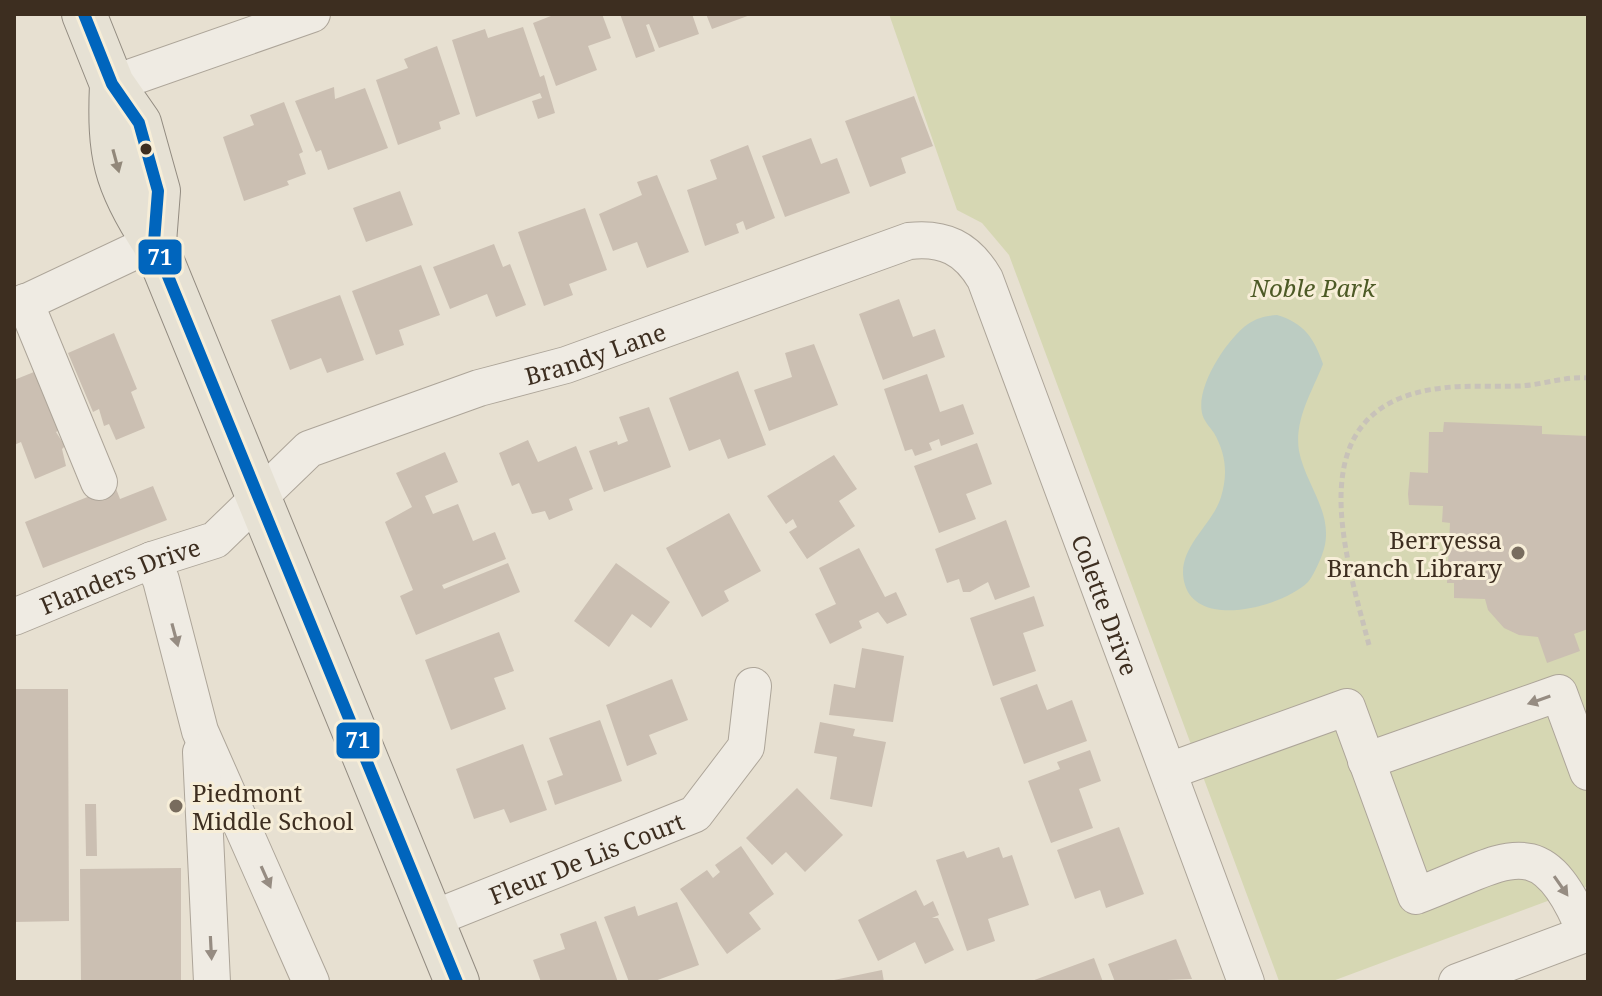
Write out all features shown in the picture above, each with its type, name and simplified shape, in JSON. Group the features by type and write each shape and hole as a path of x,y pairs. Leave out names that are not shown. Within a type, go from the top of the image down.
{"main road":[{"path":"84,14 112,84 110,136 127,201 154,242 457,982"}],"street":[{"path":"112,84 312,14"},
{"name":"Brandy Lane","path":"259,498 309,449 479,388 566,365 909,241 946,242"},
{"path":"99,482 20,305 154,242"},
{"name":"Colette Drive","path":"946,242 976,263 985,279 1246,982"},
{"name":"Flanders Drive","path":"14,617 152,560 215,540 259,498"},
{"path":"152,560 200,731 311,982"},
{"name":"Fleur De Lis Court","path":"432,919 695,814 746,747 753,686"},
{"path":"1366,761 1559,693 1588,772"},
{"path":"1169,771 1347,707 1416,896 1518,859 1542,864 1559,880 1587,934 1457,982"},
{"path":"200,731 212,982"}],"path":[{"path":"1369,645 1342,540 1339,503 1342,469 1357,432 1379,411 1404,397 1441,388 1523,386 1588,378"}],"green space":[{"name":"Noble Park","path":"889,14 1588,14 1588,886 1330,982 1279,981 1009,255 982,223 957,210"}],"shaded area":[{"path":"1277,315 1294,322 1307,333 1323,364 1305,406 1298,440 1303,464 1323,514 1326,541 1312,576 1296,591 1281,599 1243,609 1207,607 1193,599 1185,585 1183,572 1189,549 1216,508 1225,480 1221,449 1205,421 1201,402 1208,377 1231,340 1255,320"}],"building":[{"path":"556,14 602,14 611,38 588,46 597,70 556,86 533,23"},
{"path":"620,14 692,14 699,34 659,48 649,24 646,25 655,51 636,58"},
{"path":"706,14 753,14 712,29"},
{"path":"523,27 540,77 544,75 555,113 538,119 532,101 542,98 540,93 476,117 452,40 485,29 488,38"},
{"path":"437,46 460,114 439,122 441,129 398,145 376,80 408,68 404,59"},
{"path":"334,87 335,99 365,88 388,148 328,170 321,150 316,152 295,101"},
{"path":"914,96 933,146 901,158 906,173 870,187 845,121"},
{"path":"284,102 303,152 299,154 306,174 287,181 289,185 244,201 223,137 254,125 250,115"},
{"path":"811,138 821,164 837,158 850,193 785,217 762,156"},
{"path":"748,145 775,218 746,230 743,221 736,224 739,233 705,246 687,190 717,179 710,160"},
{"path":"657,175 689,252 647,268 637,242 613,251 599,214 642,195 637,182"},
{"path":"400,191 413,225 366,242 353,208"},
{"path":"585,208 607,270 569,284 573,295 544,306 518,232"},
{"path":"494,244 503,267 510,264 526,305 496,317 487,294 450,309 433,267"},
{"path":"421,265 440,315 399,330 404,345 376,355 352,291"},
{"path":"340,295 364,360 327,373 321,358 290,370 271,320"},
{"path":"899,299 913,337 935,329 945,357 883,380 859,314"},
{"path":"114,333 137,389 131,392 145,428 116,440 109,424 104,426 99,409 93,412 68,353"},
{"path":"814,344 838,405 769,431 754,390 792,377 785,353"},
{"path":"39,370 62,429 56,432 65,446 62,449 66,466 35,479 21,442 14,445 14,380"},
{"path":"738,371 766,445 728,459 720,439 689,451 669,398"},
{"path":"927,374 940,412 963,404 974,434 941,446 939,439 929,443 932,450 915,456 912,449 905,451 884,389"},
{"path":"649,407 671,467 604,492 589,451 617,441 618,445 628,441 619,417"},
{"name":"Berryessa Branch Library","path":"1444,422 1542,426 1542,434 1588,436 1588,629 1574,634 1580,651 1547,663 1538,637 1519,635 1504,628 1488,610 1485,599 1454,598 1454,583 1447,583 1450,523 1442,522 1443,506 1409,505 1408,494 1410,472 1428,473 1429,432 1443,432"},
{"path":"528,440 538,462 576,446 593,489 569,499 573,510 549,520 545,511 532,514 519,483 512,486 499,453"},
{"path":"977,443 992,484 966,494 976,519 939,533 914,466"},
{"path":"445,452 458,482 425,496 433,514 458,504 473,541 495,532 506,559 442,585 444,589 508,563 520,592 416,635 400,596 413,590 385,522 412,507 396,473"},
{"path":"834,455 857,489 839,501 855,526 807,559 789,532 797,527 793,519 786,524 767,496"},
{"path":"115,486 120,499 153,486 167,520 43,568 25,522"},
{"path":"729,513 761,571 724,591 729,601 702,617 666,548"},
{"path":"1006,520 1030,587 995,600 988,582 970,592 963,592 959,579 947,583 935,549"},
{"path":"859,548 885,597 896,592 907,615 887,624 878,612 859,621 862,628 830,644 815,614 836,604 819,568"},
{"path":"616,563 670,602 651,628 632,614 609,647 574,621"},
{"path":"1034,596 1044,626 1023,633 1036,671 993,686 970,618"},
{"path":"499,632 514,671 494,678 506,709 451,730 425,660"},
{"path":"862,648 904,656 893,722 829,715 834,684 855,688"},
{"path":"672,679 688,720 649,735 657,754 627,766 606,705"},
{"path":"1037,684 1047,710 1072,700 1087,741 1024,764 1000,698"},
{"path":"14,689 68,689 69,921 14,922"},
{"path":"600,720 622,781 555,805 547,781 563,775 549,738"},
{"path":"820,722 855,729 853,736 886,742 872,807 830,799 837,757 814,753"},
{"path":"523,744 547,810 510,823 504,809 474,819 456,769"},
{"path":"1090,750 1101,781 1079,789 1093,828 1051,843 1028,781 1060,769 1057,762"},
{"path":"797,788 843,835 805,872 786,852 772,865 746,838"},
{"path":"85,804 96,804 97,856 86,856"},
{"path":"1119,827 1144,894 1106,908 1100,890 1075,899 1057,850"},
{"path":"741,846 774,894 749,913 761,929 727,954 680,889 707,870 713,878 720,872 715,865"},
{"path":"999,847 1003,858 1012,855 1029,905 988,919 995,941 967,951 936,860 964,851 967,858"},
{"path":"181,868 181,982 81,982 80,869"},
{"path":"916,890 924,906 933,901 939,915 932,918 938,918 954,950 925,964 915,942 878,961 858,920"},
{"path":"677,902 699,965 652,982 629,982 604,917 635,906 638,916"},
{"path":"596,921 618,982 541,982 533,960 565,949 560,934"},
{"path":"1176,939 1192,979 1115,982 1108,964"},
{"path":"1094,958 1103,982 1029,982"},
{"path":"882,970 884,982 834,982 834,980"}],"transit line":[{"name":"71","path":"84,14 112,84 139,123 158,191 154,242 457,982"}],"place":[{"name":"Berryessa Branch Library","path":"1518,553"},
{"name":"Piedmont Middle School","path":"176,806"}]}
